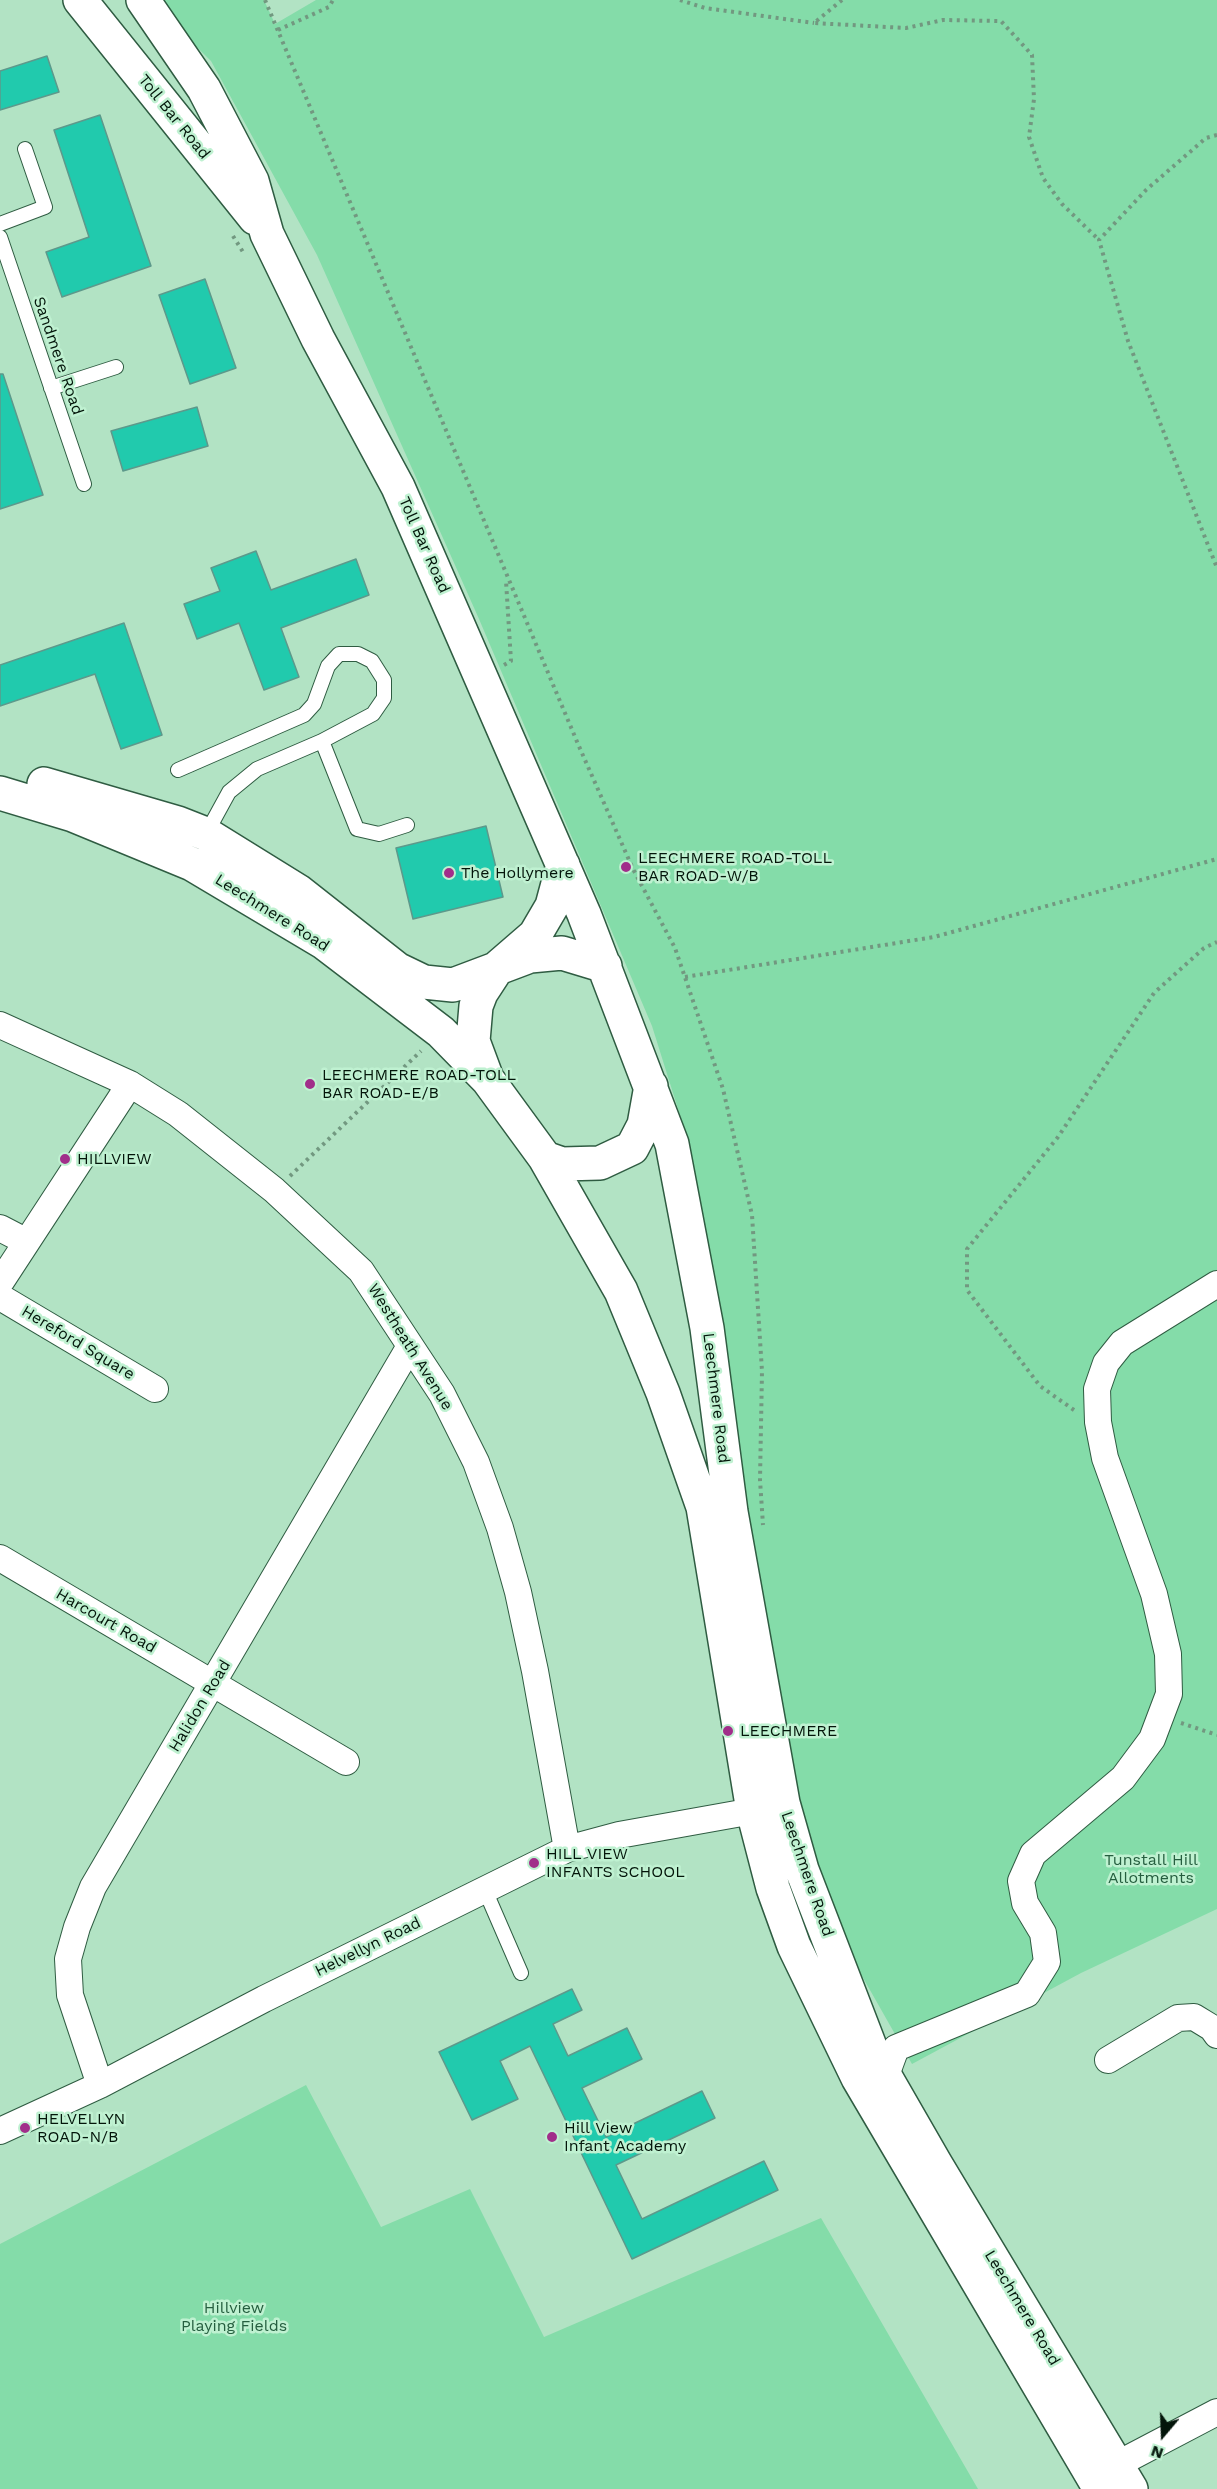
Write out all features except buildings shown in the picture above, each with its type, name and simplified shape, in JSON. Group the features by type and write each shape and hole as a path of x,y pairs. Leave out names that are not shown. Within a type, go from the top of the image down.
{"main road":[{"name":"Toll Bar Road","path":"80,0 256,245 318,339 398,487 584,914"},
{"name":"Toll Bar Road","path":"143,0 204,89 252,181 256,245"},
{"name":"Leechmere Road","path":"0,773 104,800 206,834 298,891 397,969 424,982 453,985 530,956 562,953 605,966"},
{"name":"Leechmere Road","path":"0,793 73,815 192,864 323,942 441,1032 488,1080 545,1158 621,1291 663,1393 703,1507 768,1807 802,1870 885,2078 1110,2480"},
{"path":"488,1080 473,1041 479,999 498,968 536,934 552,906 563,865"},
{"name":"Leechmere Road","path":"584,914 672,1144 707,1328 768,1807 771,1881 794,1946 858,2078 1110,2480"},
{"path":"545,1158 562,1164 600,1163 632,1148 644,1125 651,1086"}],"street":[{"name":"Westheath Avenue","path":"0,1025 130,1084 178,1114 274,1190 361,1271 442,1394 466,1442 500,1528 518,1592 535,1671 567,1849"},
{"path":"0,1283 25,1240 130,1084"},
{"path":"0,1228 25,1240"},
{"path":"885,2078 896,2048 1027,1994 1047,1962 1043,1934 1025,1904 1021,1881 1033,1854 1123,1778 1152,1740 1169,1694 1168,1654 1154,1594 1105,1458 1097,1389 1106,1363 1122,1343 1217,1284"},
{"name":"Hereford Square","path":"0,1297 155,1389"},
{"name":"Halidon Road","path":"100,2085 70,1995 68,1959 76,1926 93,1887 411,1346"},
{"name":"Harcourt Road","path":"0,1558 346,1762"},
{"name":"Helvellyn Road","path":"0,2131 100,2085 264,1999 567,1849 619,1835 768,1807"},
{"path":"1108,2060 1178,2018 1194,2017 1212,2028 1217,2036"},
{"path":"1110,2480 1217,2412"}],"lane":[{"path":"0,224 45,207 25,149"},
{"name":"Sandmere Road","path":"0,237 84,484"},
{"path":"51,388 116,367"},
{"path":"178,770 304,715 314,704 328,666 339,654 358,654 372,661 384,680 384,698 373,714 322,741 257,769 229,792 206,834"},
{"path":"322,741 357,829 379,834 407,825"},
{"path":"485,1890 521,1973"}],"path":[{"path":"265,0 506,577 633,869 675,948 723,1089 752,1215 762,1371 760,1480 763,1527"},
{"path":"278,30 329,7 333,0"},
{"path":"681,0 705,8 814,23 906,28 943,20 1001,21 1032,54 1034,99 1029,137 1043,178 1062,204 1100,240 1128,341 1217,568"},
{"path":"814,23 842,0"},
{"path":"1100,240 1146,189 1206,138 1217,135"},
{"path":"233,235 256,245"},
{"path":"481,676 511,661 506,577"},
{"path":"685,977 934,937 1217,860"},
{"path":"1100,1428 1040,1386 967,1290 967,1249 1058,1137 1154,993 1204,948 1217,942"},
{"path":"274,1190 441,1032"},
{"path":"1161,1716 1217,1735"}],"green space":[{"name":"Tunstall Hill Allotments","path":"149,0 264,0 275,24 316,0 1217,0 1217,1909 1081,1973 912,2064 837,1932 796,1813 689,1144 652,1026 479,619 317,255 211,61"},
{"name":"Hillview Playing Fields","path":"306,2085 381,2227 470,2189 544,2337 821,2218 978,2489 0,2489 0,2244"}],"place":[{"name":"LEECHMERE ROAD-TOLL BAR ROAD-W/B","path":"626,867"},
{"name":"The Hollymere","path":"449,873"},
{"name":"LEECHMERE ROAD-TOLL BAR ROAD-E/B","path":"310,1084"},
{"name":"HILLVIEW","path":"65,1159"},
{"name":"LEECHMERE","path":"728,1731"},
{"name":"HILL VIEW INFANTS SCHOOL","path":"534,1863"},
{"name":"HELVELLYN ROAD-N/B","path":"25,2128"},
{"name":"Hill View Infant Academy","path":"552,2137"}]}
